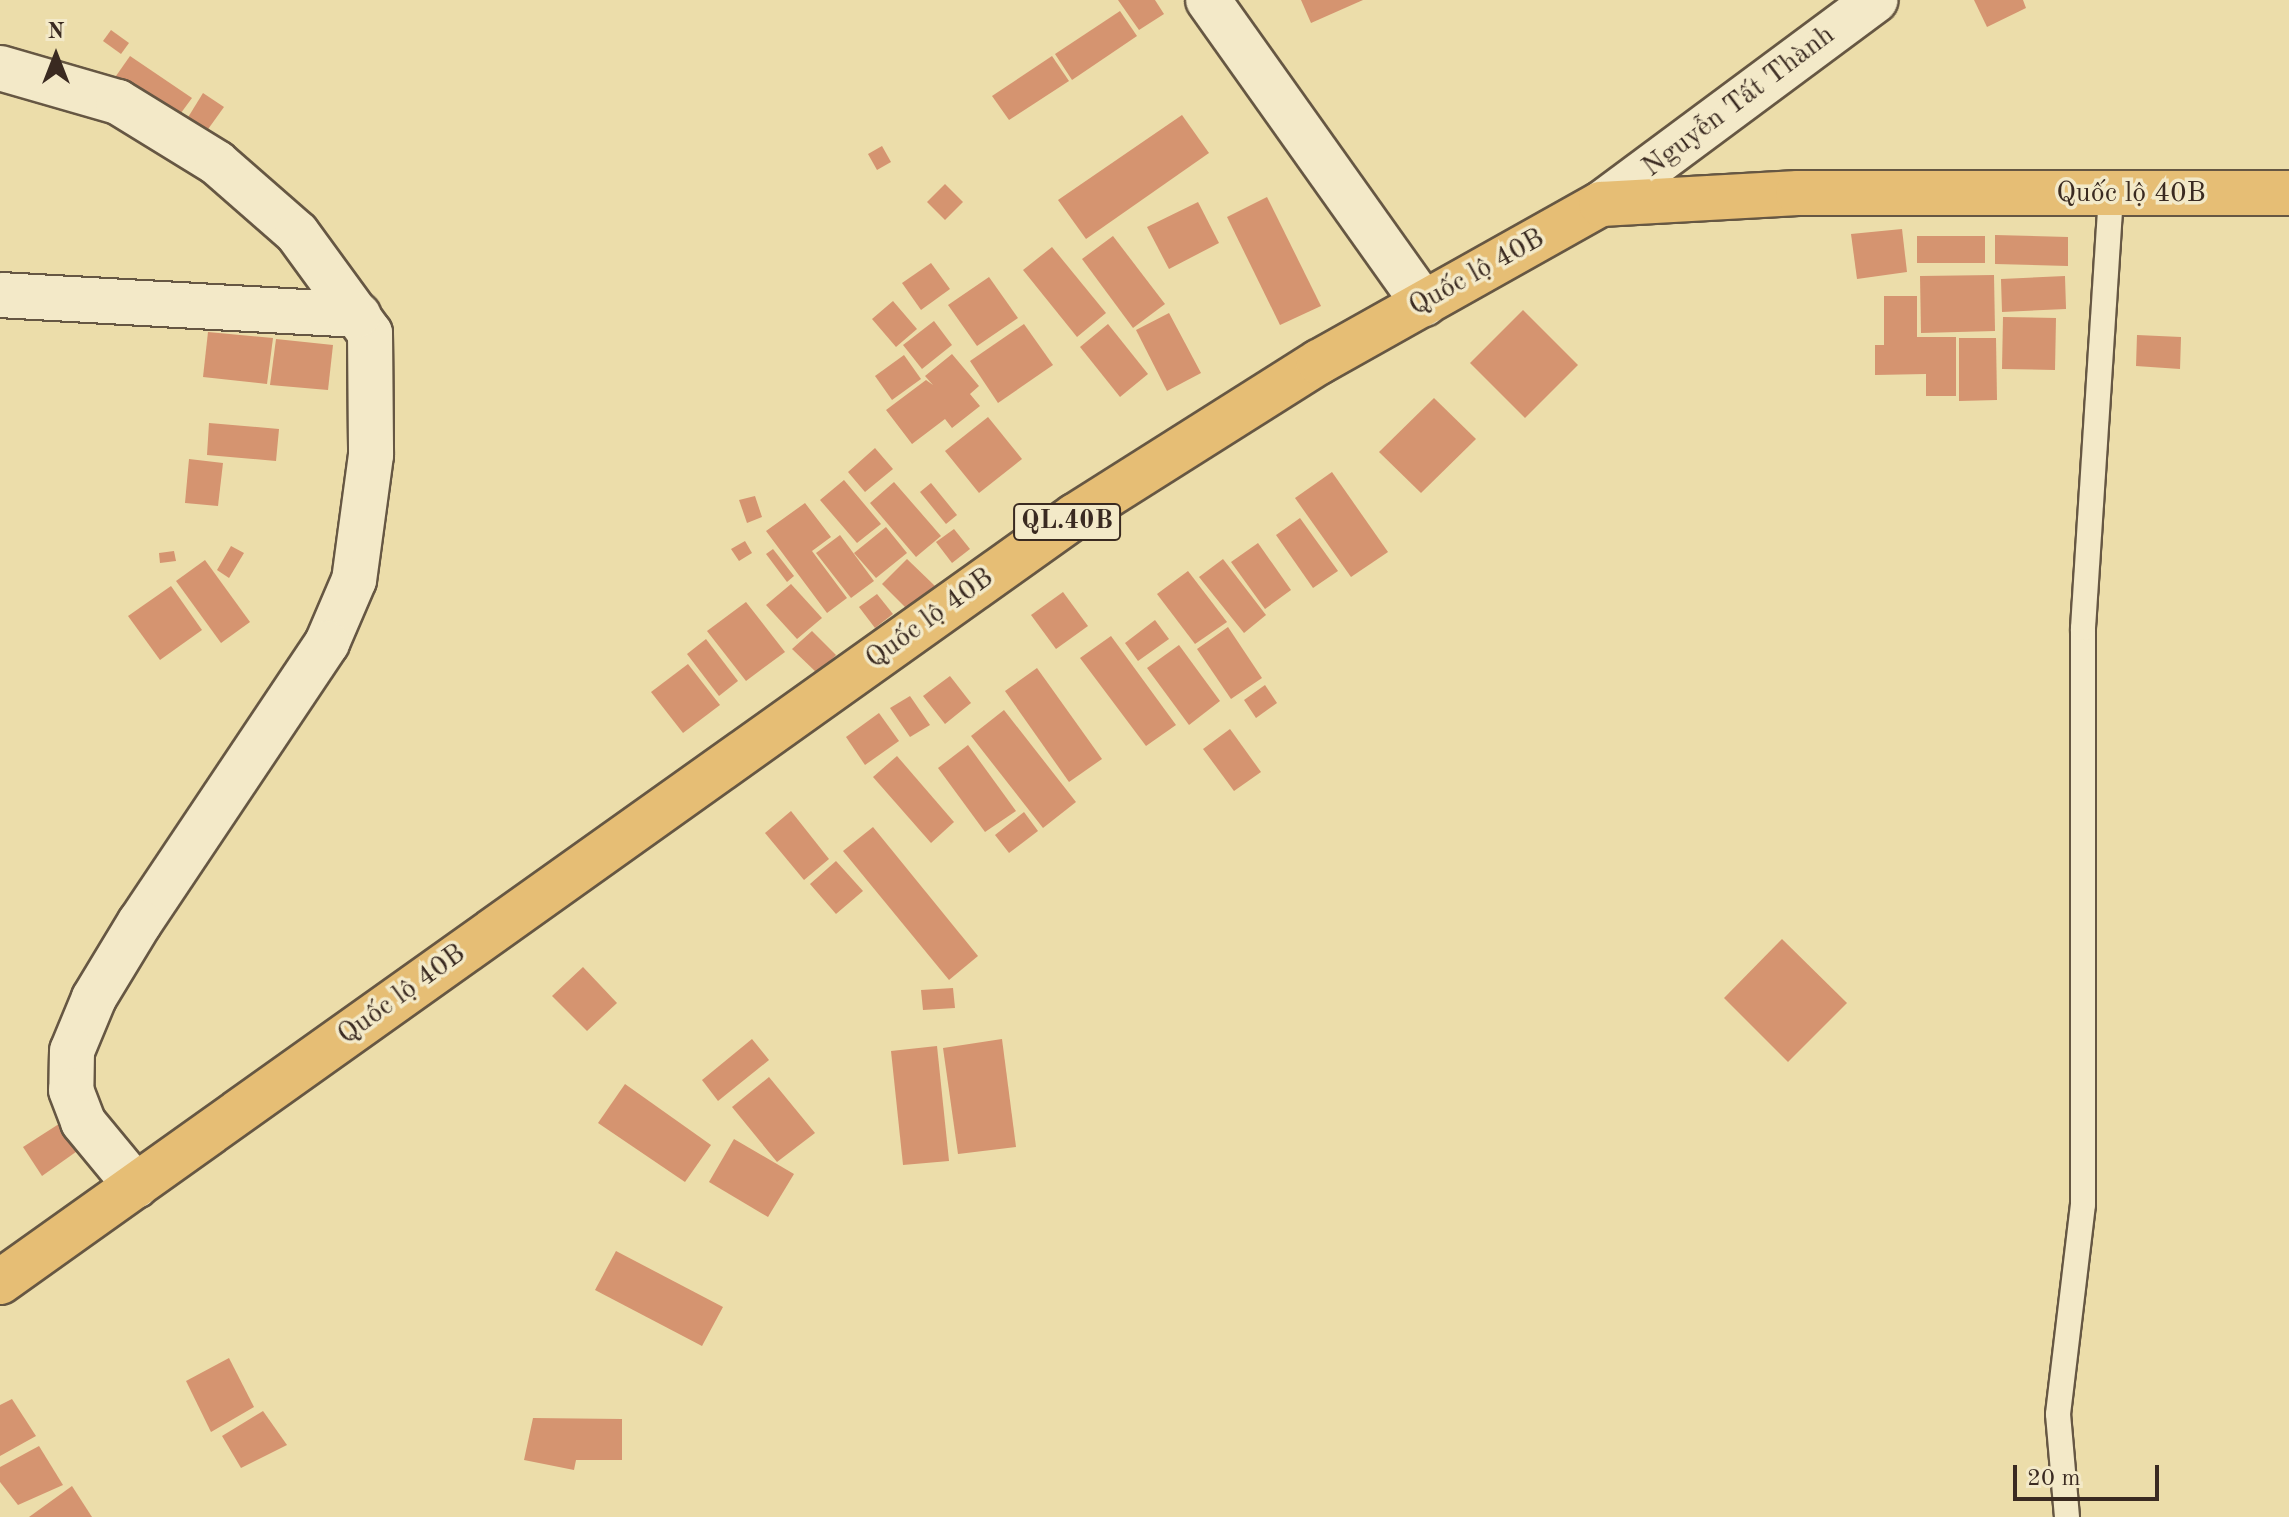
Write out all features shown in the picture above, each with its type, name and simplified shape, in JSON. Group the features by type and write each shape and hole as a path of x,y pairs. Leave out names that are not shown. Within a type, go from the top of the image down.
{"highway":[{"name":"Quốc lộ 40B","path":"0,1282 1075,516 1424,304 1601,204 1798,193 2289,193"}],"street":[{"path":"1208,0 1424,304"},
{"name":"Nguyễn Tất Thành","path":"1601,204 1876,0"},
{"path":"0,68 118,102 217,163 297,233 370,333 375,388 354,580 327,643 140,922 94,998 72,1051 71,1090 83,1122 136,1186"},
{"path":"0,295 358,315"}],"lane":[{"path":"2067,1517 2058,1414 2083,1204 2083,628 2111,195"}],"building":[{"path":"1118,0 1155,0 1164,14 1139,30"},
{"path":"1301,0 1363,0 1311,23"},
{"path":"1974,0 2023,0 2026,8 1987,27"},
{"path":"1120,11 1137,36 1072,80 1055,54"},
{"path":"111,30 129,43 121,54 103,41"},
{"path":"130,56 192,98 178,117 116,76"},
{"path":"1052,56 1069,81 1009,120 992,96"},
{"path":"203,93 224,107 206,132 187,119"},
{"path":"1182,115 1209,153 1086,239 1058,200"},
{"path":"882,146 891,162 877,170 868,154"},
{"path":"945,184 963,202 945,220 927,202"},
{"path":"1267,197 1321,306 1280,325 1227,217"},
{"path":"1198,202 1219,243 1169,269 1147,227"},
{"path":"1902,229 1907,272 1857,279 1851,234"},
{"path":"1995,235 2068,237 2068,266 1995,264"},
{"path":"1113,236 1165,304 1133,328 1082,259"},
{"path":"1917,236 1985,236 1985,263 1917,263"},
{"path":"1052,247 1106,313 1077,337 1023,270"},
{"path":"931,263 950,289 921,310 902,283"},
{"path":"1994,275 1995,331 1921,333 1920,276"},
{"path":"2065,276 2066,309 2002,312 2001,279"},
{"path":"989,277 1018,318 977,346 948,305"},
{"path":"1884,296 1917,296 1917,337 1956,337 1956,396 1926,396 1926,374 1875,375 1875,345 1884,345"},
{"path":"893,301 917,329 896,347 872,319"},
{"path":"1523,310 1578,365 1525,418 1470,363"},
{"path":"1169,313 1201,373 1167,391 1136,330"},
{"path":"2003,317 2056,318 2055,370 2002,369"},
{"path":"934,321 952,345 922,369 903,345"},
{"path":"1024,324 1053,365 998,403 970,361"},
{"path":"1108,324 1148,374 1120,397 1080,347"},
{"path":"208,332 273,338 267,384 203,377"},
{"path":"2137,335 2181,337 2180,369 2136,366"},
{"path":"1959,338 1996,338 1997,400 1959,401"},
{"path":"276,339 333,345 328,390 270,385"},
{"path":"952,354 979,386 970,394 980,406 952,428 945,419 912,444 886,410 926,380 933,385 925,376"},
{"path":"904,355 921,379 892,400 875,376"},
{"path":"1434,398 1476,439 1421,493 1379,452"},
{"path":"988,417 1022,459 979,493 945,451"},
{"path":"209,423 279,429 276,461 207,455"},
{"path":"875,448 893,469 865,492 848,472"},
{"path":"189,459 223,463 218,506 185,503"},
{"path":"1332,472 1388,552 1351,577 1295,498"},
{"path":"844,480 881,524 857,543 820,500"},
{"path":"894,482 941,536 916,557 870,503"},
{"path":"931,483 957,515 946,524 920,492"},
{"path":"755,496 762,517 747,523 739,500"},
{"path":"805,503 831,537 812,551 847,598 827,613 766,531"},
{"path":"1300,518 1338,571 1313,588 1276,535"},
{"path":"886,527 907,553 876,578 854,553"},
{"path":"954,529 970,549 952,563 936,542"},
{"path":"840,535 874,581 851,598 816,553"},
{"path":"745,541 752,553 739,561 731,549"},
{"path":"1258,543 1291,590 1265,609 1231,562"},
{"path":"231,546 244,553 229,578 217,570"},
{"path":"773,549 794,576 787,582 766,554"},
{"path":"174,551 176,561 160,563 159,553"},
{"path":"907,559 935,586 910,612 882,584"},
{"path":"1223,559 1266,615 1244,633 1199,577"},
{"path":"205,560 250,622 221,643 176,581"},
{"path":"1188,571 1227,622 1195,644 1157,594"},
{"path":"791,584 822,618 797,639 766,605"},
{"path":"171,586 202,630 160,660 128,616"},
{"path":"1063,592 1088,626 1056,649 1031,615"},
{"path":"877,594 893,614 875,628 859,607"},
{"path":"746,602 785,652 746,681 707,631"},
{"path":"1155,620 1169,639 1138,661 1125,643"},
{"path":"1228,627 1262,678 1231,699 1197,649"},
{"path":"812,631 836,655 818,674 792,649"},
{"path":"1111,636 1176,725 1146,746 1080,658"},
{"path":"706,639 738,681 719,696 687,654"},
{"path":"1179,645 1220,701 1189,725 1147,668"},
{"path":"688,664 720,705 683,733 651,692"},
{"path":"1037,668 1102,759 1069,782 1005,691"},
{"path":"950,676 971,703 945,724 923,696"},
{"path":"1265,685 1277,703 1256,718 1244,700"},
{"path":"910,696 930,725 910,737 890,708"},
{"path":"1004,710 1076,802 1043,828 971,736"},
{"path":"879,713 899,741 865,765 846,737"},
{"path":"1230,729 1261,772 1234,791 1203,749"},
{"path":"968,745 1016,811 985,832 938,768"},
{"path":"897,756 954,822 931,843 873,777"},
{"path":"791,811 829,859 804,880 765,833"},
{"path":"1024,812 1038,831 1009,853 995,835"},
{"path":"873,827 978,956 949,980 843,851"},
{"path":"836,861 863,891 836,914 810,884"},
{"path":"1782,939 1847,1003 1788,1062 1724,998"},
{"path":"583,967 617,1003 587,1031 552,996"},
{"path":"953,988 955,1008 923,1010 921,990"},
{"path":"752,1039 769,1060 718,1101 702,1080"},
{"path":"1002,1039 1016,1147 958,1154 943,1048"},
{"path":"937,1046 949,1161 903,1165 891,1051"},
{"path":"769,1077 815,1133 777,1162 732,1107"},
{"path":"625,1084 711,1145 685,1182 598,1123"},
{"path":"76,1113 97,1137 42,1176 23,1147"},
{"path":"734,1139 794,1174 768,1217 709,1182"},
{"path":"616,1251 723,1307 702,1346 595,1290"},
{"path":"229,1358 254,1407 211,1432 186,1381"},
{"path":"12,1399 36,1436 0,1456 0,1405"},
{"path":"263,1411 287,1445 241,1468 222,1436"},
{"path":"533,1418 622,1419 622,1460 576,1460 574,1470 524,1460"},
{"path":"39,1446 63,1485 18,1505 0,1482 0,1467"},
{"path":"72,1486 92,1517 29,1517"}]}
